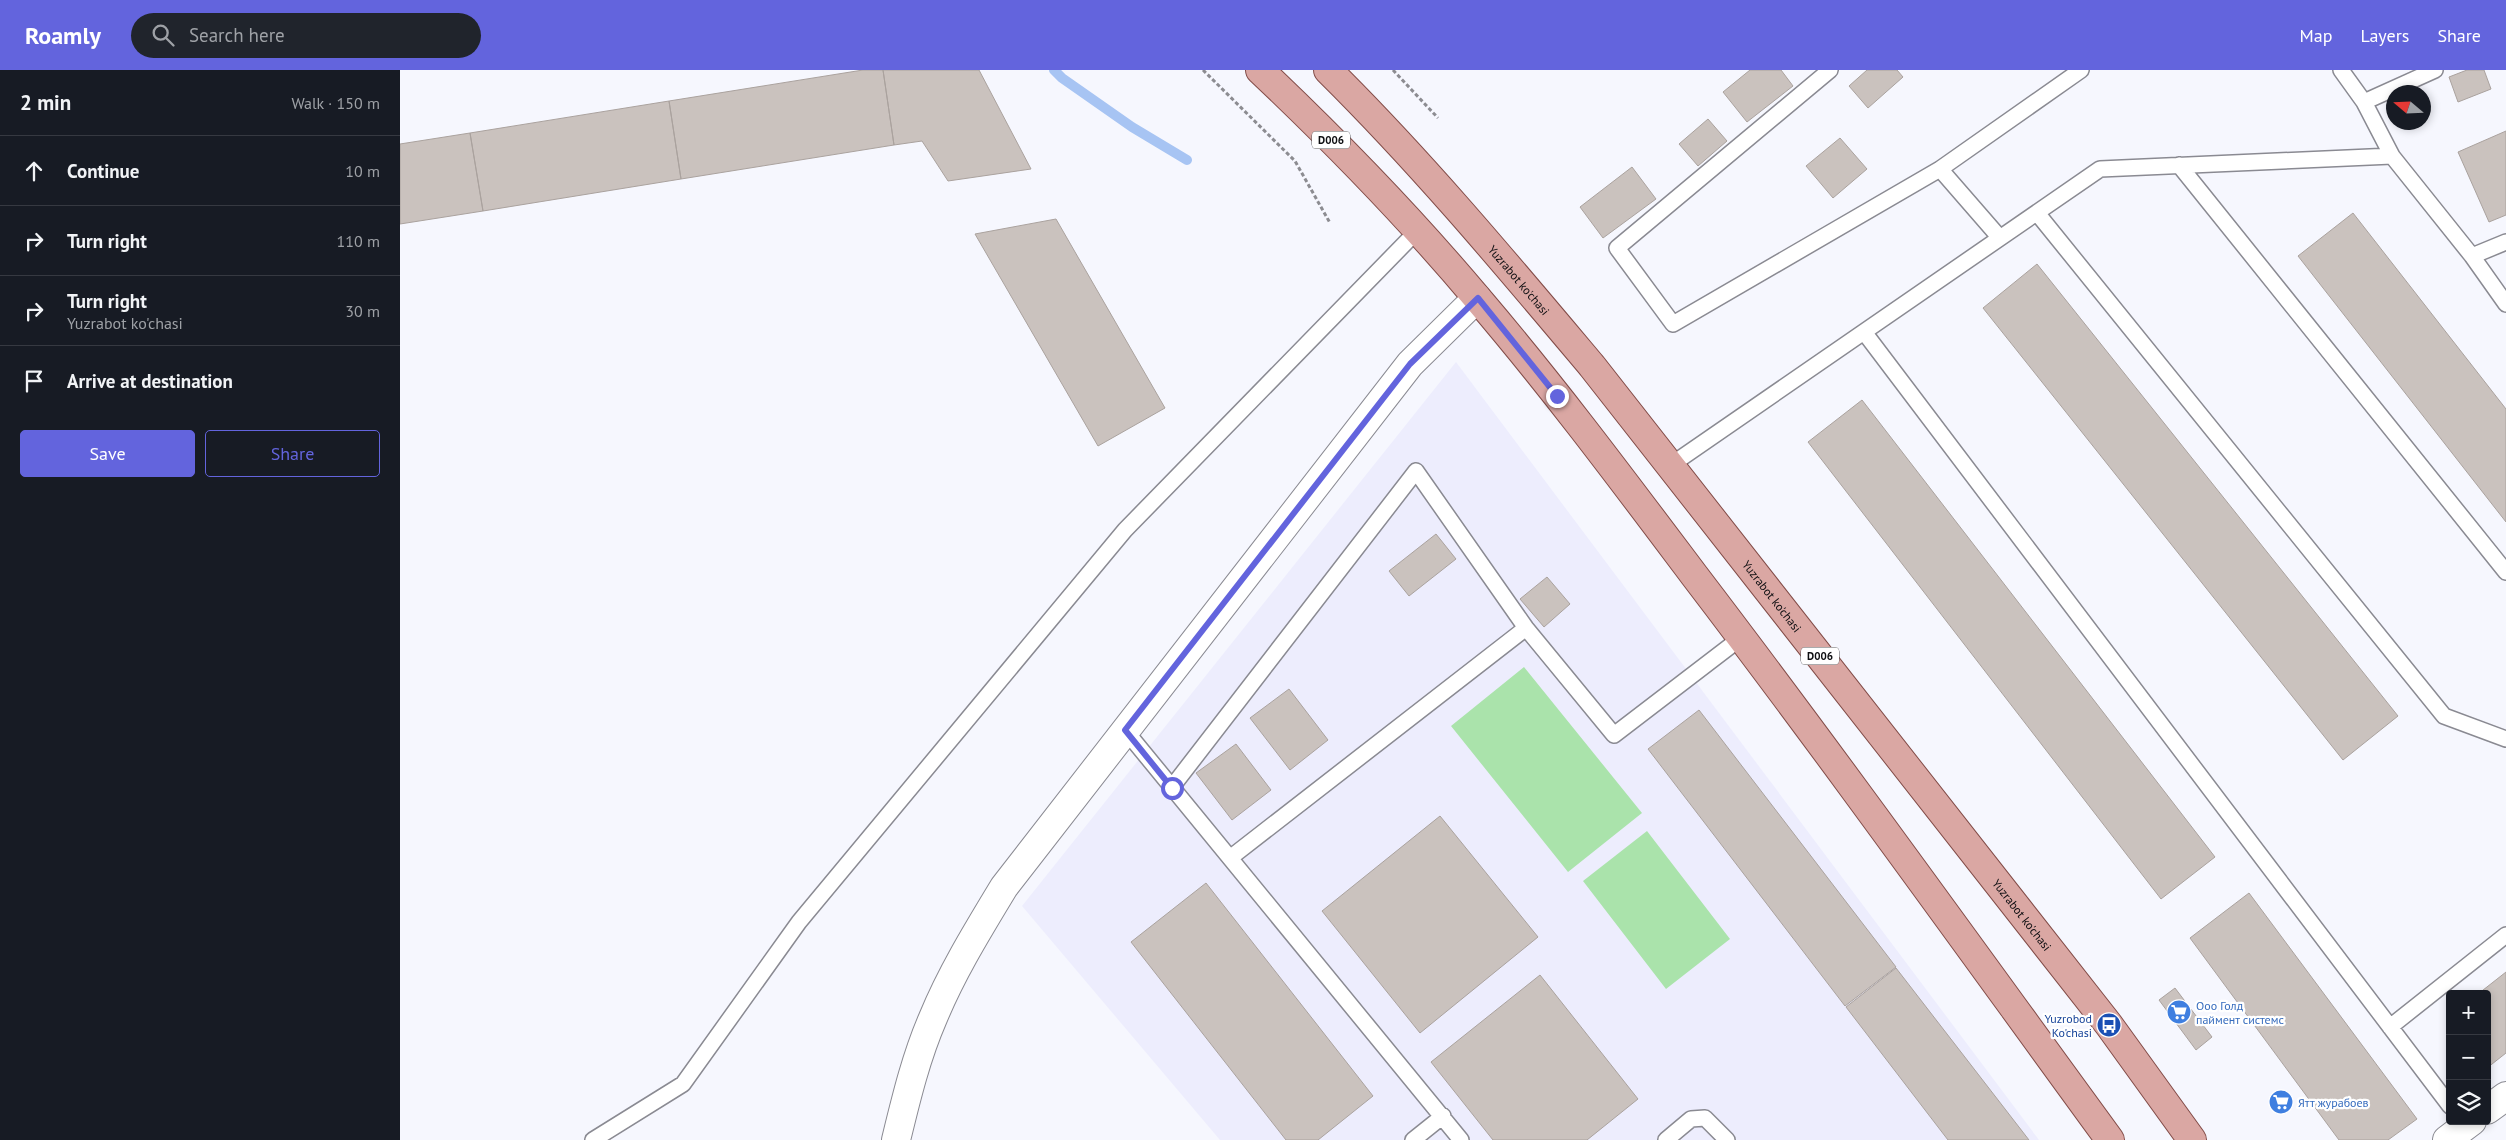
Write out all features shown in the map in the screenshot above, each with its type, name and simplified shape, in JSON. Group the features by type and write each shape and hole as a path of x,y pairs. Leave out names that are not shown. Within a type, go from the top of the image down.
{"main road":[{"name":"D006","path":"1260,70 1356,164 1478,298 1629,488 1742,637 2110,1140"},
{"name":"Yuzrabot ko'chasi","path":"1328,70 1511,270 1671,465 2109,1025 2192,1140"}],"street":[{"path":"896,1140 909,1088 932,1019 964,952 1004,887 1410,364 1478,298"},
{"path":"2491,1107 2506,1096"}],"lane":[{"path":"1830,70 1617,248 1673,324 1940,169 2081,70"},
{"path":"2341,70 2364,102 2392,156 2472,256 2506,304"},
{"path":"2364,102 2435,70"},
{"path":"1671,465 2100,169 2392,156"},
{"path":"2179,165 2506,572"},
{"path":"1940,169 2000,238"},
{"path":"2037,212 2444,716 2506,739"},
{"path":"593,1140 682,1084 798,922 1125,530 1418,231"},
{"path":"2472,256 2506,242"},
{"path":"1864,332 2390,1026 2446,1105"},
{"path":"1172,788 1416,471 1526,628 1614,735 1742,637"},
{"path":"1230,858 1526,628"},
{"path":"1125,730 1443,1116 1460,1140"},
{"path":"2390,1026 2506,935"},
{"path":"1413,1140 1443,1116"},
{"path":"1666,1140 1691,1119 1706,1118 1727,1140"}],"path":[{"path":"1203,70 1295,161 1330,223"},
{"path":"1393,70 1438,118"}],"shaded area":[{"path":"1456,362 2039,1140 1220,1140 1022,906"}],"green space":[{"path":"1524,667 1642,813 1568,872 1451,726"},
{"path":"1647,831 1730,939 1666,989 1583,881"}],"building":[{"path":"863,70 883,70 894,145 681,179 669,101"},
{"path":"883,70 979,70 1031,169 948,181 922,141 894,145"},
{"path":"1750,70 1781,70 1793,86 1747,122 1723,92"},
{"path":"1867,70 1897,70 1903,77 1868,108 1849,86"},
{"path":"2467,70 2484,70 2491,89 2458,102 2449,77"},
{"path":"669,101 681,179 483,211 470,133"},
{"path":"1708,119 1727,141 1698,166 1679,144"},
{"path":"2506,131 2506,215 2489,222 2458,152"},
{"path":"470,133 483,211 400,224 400,144"},
{"path":"1840,138 1867,169 1833,198 1806,166"},
{"path":"1632,167 1656,199 1603,238 1580,207"},
{"path":"2353,213 2506,409 2506,522 2298,256"},
{"path":"1056,219 1165,408 1098,446 975,234"},
{"path":"2037,264 2398,716 2343,760 1983,308"},
{"path":"1862,400 2215,857 2161,899 1808,442"},
{"path":"1436,534 1456,559 1409,596 1389,571"},
{"path":"1547,577 1570,604 1544,627 1520,599"},
{"path":"1289,689 1328,740 1290,770 1250,718"},
{"path":"1699,710 1896,967 1845,1006 1648,749"},
{"path":"1236,744 1271,790 1232,820 1196,773"},
{"path":"1440,816 1538,937 1420,1033 1322,911"},
{"path":"1206,883 1373,1096 1318,1140 1286,1140 1131,942"},
{"path":"2249,893 2417,1119 2388,1140 2339,1140 2190,938"},
{"path":"1896,968 2029,1140 1948,1140 1846,1007"},
{"path":"2506,972 2506,1053 2491,1065 2491,990 2483,990"},
{"path":"1540,975 1638,1099 1587,1140 1493,1140 1431,1062"},
{"path":"2175,988 2212,1037 2196,1050 2159,1000"}],"waterway":[{"path":"1054,70 1062,78 1132,127 1187,160"}],"place":[{"name":"Ооо Голд паймент системс","path":"2179,1012"},
{"name":"Yuzrobod Ko'chasi","path":"2109,1025"},
{"name":"Ятт журабоев","path":"2281,1102"}],"route":[{"path":"1172,788 1125,730 1410,364 1478,298 1557,396"}]}
